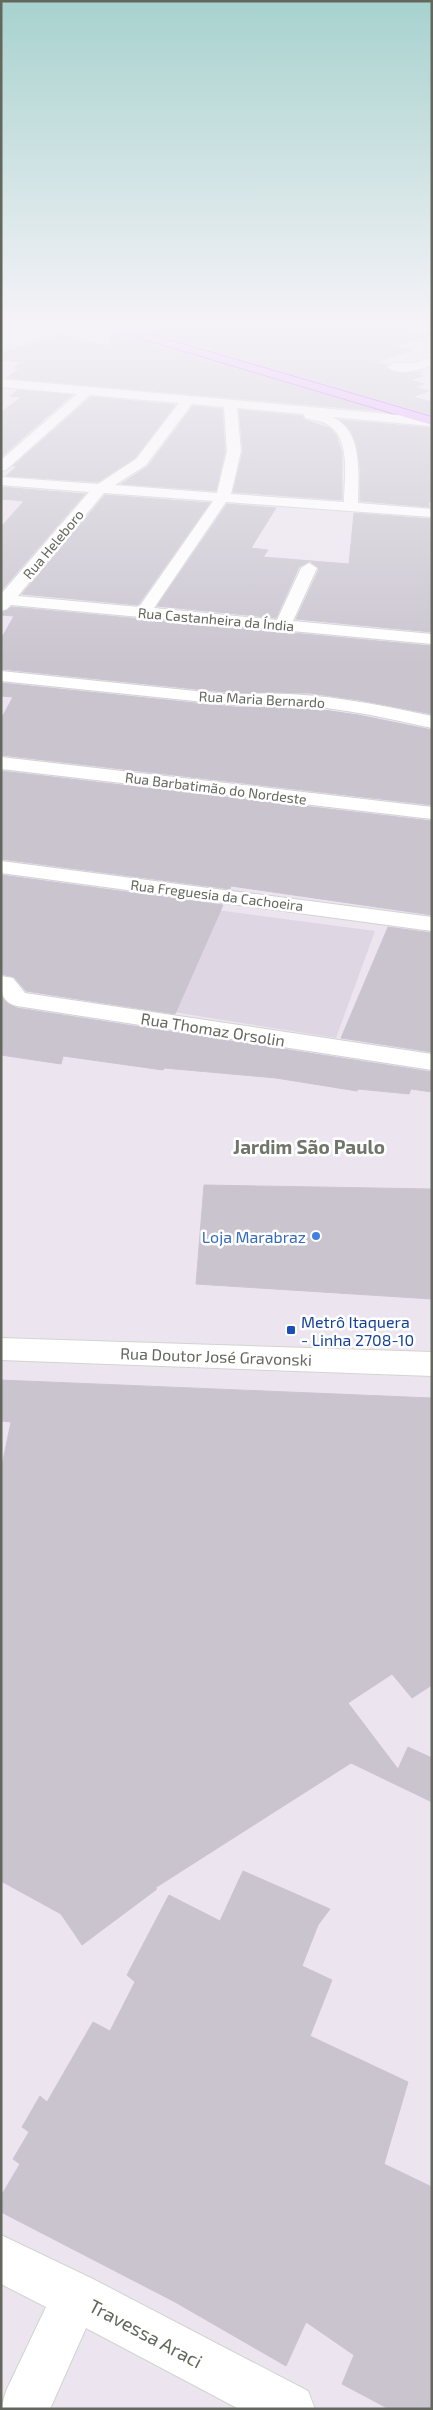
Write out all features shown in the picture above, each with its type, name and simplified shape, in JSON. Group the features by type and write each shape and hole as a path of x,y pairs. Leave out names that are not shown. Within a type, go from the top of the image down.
{"street":[{"path":"1,467 31,440"},
{"name":"Rua Heleboro","path":"3,602 102,488 141,462 157,440"},
{"path":"143,612 222,498 230,478 236,447 235,440"},
{"path":"346,440 350,458 351,507"},
{"path":"1,481 432,513"},
{"path":"283,625 309,568"},
{"name":"Rua Castanheira da Índia","path":"3,602 143,612 432,639"},
{"name":"Rua Maria Bernardo","path":"1,676 234,700 269,696 351,704 432,722"},
{"name":"Rua Barbatimão do Nordeste","path":"1,763 432,812"},
{"name":"Rua Freguesia da Cachoeira","path":"1,868 432,924"},
{"name":"Rua Thomaz Orsolin","path":"1,983 5,983 17,999 432,1062"},
{"name":"Rua Doutor José Gravonski","path":"1,1349 432,1364"},
{"name":"Travessa Araci","path":"1,2258 290,2409"},
{"path":"24,2409 76,2296"}],"shaded area":[{"path":"142,900 375,931 336,1038 92,999"}],"building":[{"path":"1,440 20,440 1,457"},
{"path":"42,440 148,440 135,458 98,482 6,476 17,466 13,466"},
{"path":"167,440 224,440 225,451 216,491 121,484 148,466"},
{"path":"242,440 338,440 342,452 342,500 233,492 243,451"},
{"path":"355,440 432,440 432,498 431,502 428,502 429,507 360,501 360,467"},
{"path":"1,487 85,494 1,591 1,527 24,501 1,499"},
{"path":"105,495 210,503 138,605 22,594"},
{"path":"227,504 276,508 251,548 268,550 263,557 349,564 354,513 430,519 432,632 296,619 319,569 310,561 299,567 276,618 157,606"},
{"path":"12,607 432,646 432,714 359,700 309,693 234,693 1,669 1,639 14,616 1,615 1,613"},
{"path":"1,683 234,707 309,708 358,715 432,730 432,805 1,755 1,719 13,697 1,696"},
{"path":"1,771 432,821 432,915 231,886 230,889 1,859"},
{"path":"1,875 223,905 175,1014 26,991 14,977 1,974"},
{"path":"388,927 432,933 432,1052 341,1038"},
{"path":"1,996 7,1003 17,1008 432,1072 432,1092 411,1089 409,1094 358,1089 357,1091 276,1078 164,1068 163,1070 63,1056 61,1064 1,1055"},
{"name":"Loja Marabraz","path":"204,1185 432,1189 432,1299 196,1284"},
{"path":"1,1380 432,1398 432,1685 412,1698 392,1674 348,1703 398,1769 408,1747 432,1758 432,1802 351,1763 155,1888 157,1889 82,1945 61,1914 1,1881 1,1470 11,1422 1,1421"},
{"path":"243,1871 330,1909 318,1925 302,1966 332,1980 310,2036 408,2082 384,2164 432,2187 432,2409 389,2409 342,2384 354,2355 306,2322 286,2366 175,2302 1,2212 1,2196 20,2164 13,2159 29,2132 22,2127 40,2096 47,2102 93,2022 110,2031 135,1982 127,1975 169,1895 220,1921"}],"place":[{"name":"Loja Marabraz","path":"316,1236"},
{"name":"Metrô Itaquera - Linha 2708-10","path":"291,1330"}],"district":[{"name":"Jardim São Paulo","path":"309,1146"}]}
